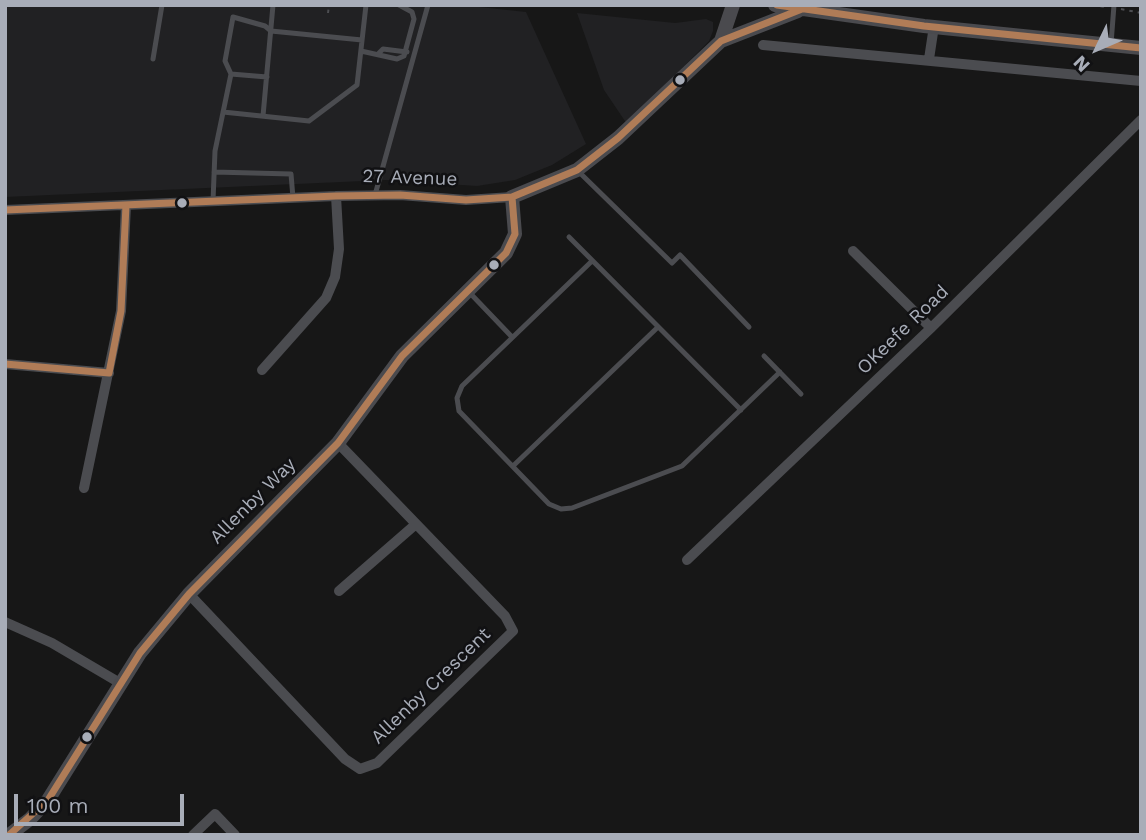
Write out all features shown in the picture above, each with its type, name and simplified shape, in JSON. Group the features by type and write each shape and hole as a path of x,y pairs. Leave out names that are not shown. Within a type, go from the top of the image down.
{"street":[{"name":"27 Avenue","path":"5,210 335,196 375,195 466,200 512,197 577,170 618,138 721,41 733,5"},
{"path":"775,5 934,26 1141,48"},
{"path":"721,41 802,9"},
{"path":"929,58 934,26"},
{"path":"763,45 929,58 1141,81"},
{"name":"OKeefe Road","path":"687,560 931,328 1141,120"},
{"path":"262,370 326,298 335,277 339,249 335,196"},
{"name":"Allenby Way","path":"9,835 30,819 48,800 140,653 189,594 338,443 396,363 511,245 516,225 512,197"},
{"path":"85,488 121,311 126,205"},
{"path":"853,251 931,328"},
{"path":"5,364 109,373"},
{"name":"Allenby Crescent","path":"189,594 345,760 360,769 377,763 513,631 505,616 338,443"},
{"path":"339,591 416,524"},
{"path":"5,622 52,643 120,683"},
{"path":"193,835 215,814 235,835"}],"lane":[{"path":"153,59 162,5"},
{"path":"263,116 273,5"},
{"path":"223,112 309,121 357,85 366,5"},
{"path":"361,51 379,52 382,56 397,59 407,52 414,19 412,12 399,5"},
{"path":"375,195 428,5"},
{"path":"1111,45 1114,5"},
{"path":"213,201 214,172 231,74 225,61 233,17 265,26 271,31 362,40"},
{"path":"231,74 267,77"},
{"path":"577,170 672,263 680,255 749,327"},
{"path":"214,172 291,174 293,198"},
{"path":"569,237 741,410"},
{"path":"592,261 462,386 457,398 459,411 549,504 561,509 572,508 682,466 780,372"},
{"path":"468,291 512,337"},
{"path":"513,466 658,327"},
{"path":"764,356 802,394"}],"path":[{"path":"328,13 329,5"}],"shaded area":[{"path":"5,5 461,5 526,12 586,144 552,165 515,180 477,186 386,180 5,197"},
{"path":"577,13 675,23 706,19 713,22 713,31 709,41 627,124 604,90"}],"transit line":[{"path":"777,5 924,26 1141,48"},
{"path":"5,210 336,196 400,195 466,200 512,197 577,170 618,138 721,41 802,9"},
{"path":"9,835 48,800 140,653 189,594 338,443 402,356 506,253 515,234 512,197"},
{"path":"5,364 109,373 121,311 126,205"}]}
